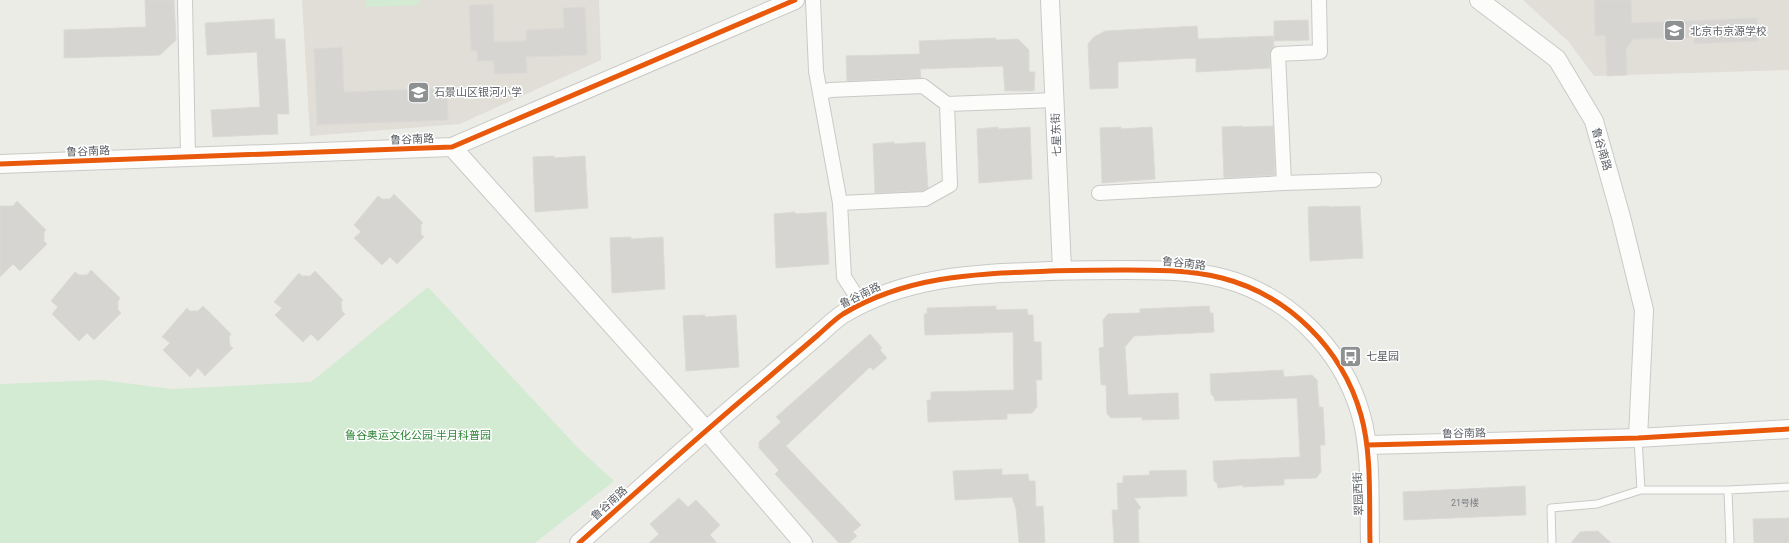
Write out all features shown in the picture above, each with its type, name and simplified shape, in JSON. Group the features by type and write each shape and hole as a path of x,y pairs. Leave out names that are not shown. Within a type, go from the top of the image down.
{"street":[{"path":"185,0 188,157"},
{"name":"鲁谷南路","path":"0,164 452,147 795,0"},
{"path":"813,0 816,71 840,204 844,277 862,305"},
{"name":"七星东街","path":"1050,0 1062,270"},
{"path":"1284,183 1278,54 1320,52 1319,0"},
{"name":"鲁谷南路","path":"1479,0 1557,59 1594,121 1621,217 1644,310 1638,438"},
{"path":"820,93 830,90 923,86 947,104 1055,100"},
{"path":"840,204 925,199 950,185 947,104"},
{"path":"452,147 706,430 803,543"},
{"path":"1099,193 1284,183 1374,180"},
{"name":"鲁谷南路","path":"579,543 706,430 842,315 890,292 935,279 978,274 1062,270 1178,270 1222,278 1255,290 1288,308 1311,329 1332,354 1349,384 1358,408 1367,445 1638,438 1789,430"},
{"name":"翠园西街","path":"1367,445 1370,543"}],"lane":[{"path":"1638,438 1641,490"},
{"path":"1552,543 1551,508 1597,504 1641,490 1728,490 1789,487"},
{"path":"1728,490 1730,543"}],"shaded area":[{"name":"石景山区银河小学","path":"302,0 599,0 601,60 460,124 310,136"},
{"name":"北京市京源学校","path":"1523,0 1789,0 1789,70 1594,76 1568,41"}],"green space":[{"path":"365,0 419,0 420,5 366,7"},
{"name":"鲁谷奥运文化公园-半月科普园","path":"428,287 579,449 614,481 535,543 0,543 0,384 102,380 172,389 311,382"}],"building":[{"path":"145,0 174,0 176,40 160,55 64,58 64,30 146,27"},
{"path":"1594,0 1631,0 1632,23 1757,18 1758,41 1694,44 1694,37 1633,39 1626,49 1627,75 1607,76 1605,35 1595,36"},
{"path":"493,4 494,42 526,41 526,30 564,28 563,8 585,7 587,55 526,57 527,73 494,74 494,61 477,61 477,51 471,51 469,5"},
{"path":"274,19 275,39 285,39 289,114 277,114 278,134 213,137 211,110 260,107 257,52 207,55 205,23"},
{"path":"1308,20 1309,40 1274,41 1274,21"},
{"path":"1197,26 1198,39 1273,36 1274,47 1270,54 1270,68 1196,72 1196,58 1118,62 1118,88 1090,89 1088,44 1094,37 1105,31"},
{"path":"996,38 996,40 1018,39 1029,50 1029,72 1035,72 1034,91 1005,91 1003,66 920,69 921,78 847,81 846,56 920,54 919,41"},
{"path":"342,47 344,92 447,88 448,120 317,125 314,49"},
{"path":"1273,126 1275,175 1224,178 1222,127"},
{"path":"998,127 998,129 1030,127 1032,179 979,183 977,129"},
{"path":"1121,127 1121,129 1152,127 1155,179 1102,183 1100,128"},
{"path":"894,142 894,144 925,142 928,188 923,191 875,193 873,144"},
{"path":"554,156 554,158 585,156 588,208 535,212 533,157"},
{"path":"394,194 423,223 421,225 421,234 424,237 397,264 390,257 382,265 354,238 361,232 354,225 378,196 382,199 390,199"},
{"path":"17,201 46,230 44,232 44,241 47,244 20,271 13,264 0,277 0,206 13,206"},
{"path":"1360,206 1363,258 1310,261 1308,207"},
{"path":"795,212 795,214 826,212 829,264 776,268 774,214"},
{"path":"631,237 631,239 663,237 665,289 612,293 610,238"},
{"path":"91,270 120,298 118,301 118,310 121,313 94,340 87,333 79,341 52,314 58,307 51,301 75,272 79,275 87,275"},
{"path":"315,271 343,300 341,302 342,311 345,314 318,341 311,334 303,342 275,315 282,308 274,302 299,273 302,276 310,276"},
{"path":"203,306 231,334 229,337 230,346 233,348 205,376 198,368 190,377 163,350 170,343 162,337 187,308 190,311 198,311"},
{"path":"996,306 996,310 1027,309 1028,315 1033,315 1034,342 1041,342 1042,380 1036,380 1037,407 1032,413 1007,414 1007,419 928,422 927,400 931,400 931,392 1014,390 1013,332 925,335 924,314 927,314 927,308"},
{"path":"1209,306 1210,313 1213,313 1214,332 1134,336 1125,347 1128,395 1178,393 1179,419 1142,420 1142,417 1111,418 1107,414 1106,385 1101,385 1099,348 1104,347 1103,320 1108,314 1140,313 1140,309"},
{"path":"705,315 705,317 736,315 739,367 686,371 683,316"},
{"path":"870,334 882,348 880,350 887,358 873,370 870,367 786,446 861,525 853,532 857,536 849,543 839,543 775,474 779,470 759,448 759,442 781,422 776,417"},
{"path":"1283,370 1284,377 1312,375 1317,380 1319,407 1323,407 1325,445 1320,445 1321,472 1316,478 1284,479 1284,485 1243,487 1243,485 1218,488 1217,483 1214,481 1213,461 1300,457 1297,398 1215,401 1211,394 1210,374"},
{"path":"1002,469 1002,475 1028,474 1029,481 1035,481 1036,507 1043,506 1045,543 1019,543 1016,509 1012,497 955,500 953,471"},
{"path":"1186,470 1187,496 1134,498 1141,508 1138,510 1139,543 1114,543 1112,510 1118,510 1117,483 1123,483 1123,476 1150,475 1149,471"},
{"path":"1525,486 1526,515 1404,520 1403,492"},
{"path":"679,498 688,507 696,500 720,525 710,535 717,543 649,543 659,534 650,524"},
{"path":"1789,518 1789,543 1754,543 1753,519"},
{"path":"1598,531 1611,543 1571,543 1580,532"}],"cycle path":[{"path":"0,164 452,147 795,0"},
{"path":"579,543 697,438 843,314 892,291 944,279 996,274 1078,270 1162,270 1198,273 1222,278 1246,286 1269,297 1290,311 1309,328 1326,347 1341,368 1361,415 1367,446 1370,543"},
{"path":"1367,445 1638,438 1789,429"}],"place":[{"name":"北京市京源学校","path":"1674,31"},
{"name":"石景山区银河小学","path":"419,92"},
{"name":"七星园","path":"1350,356"}]}
